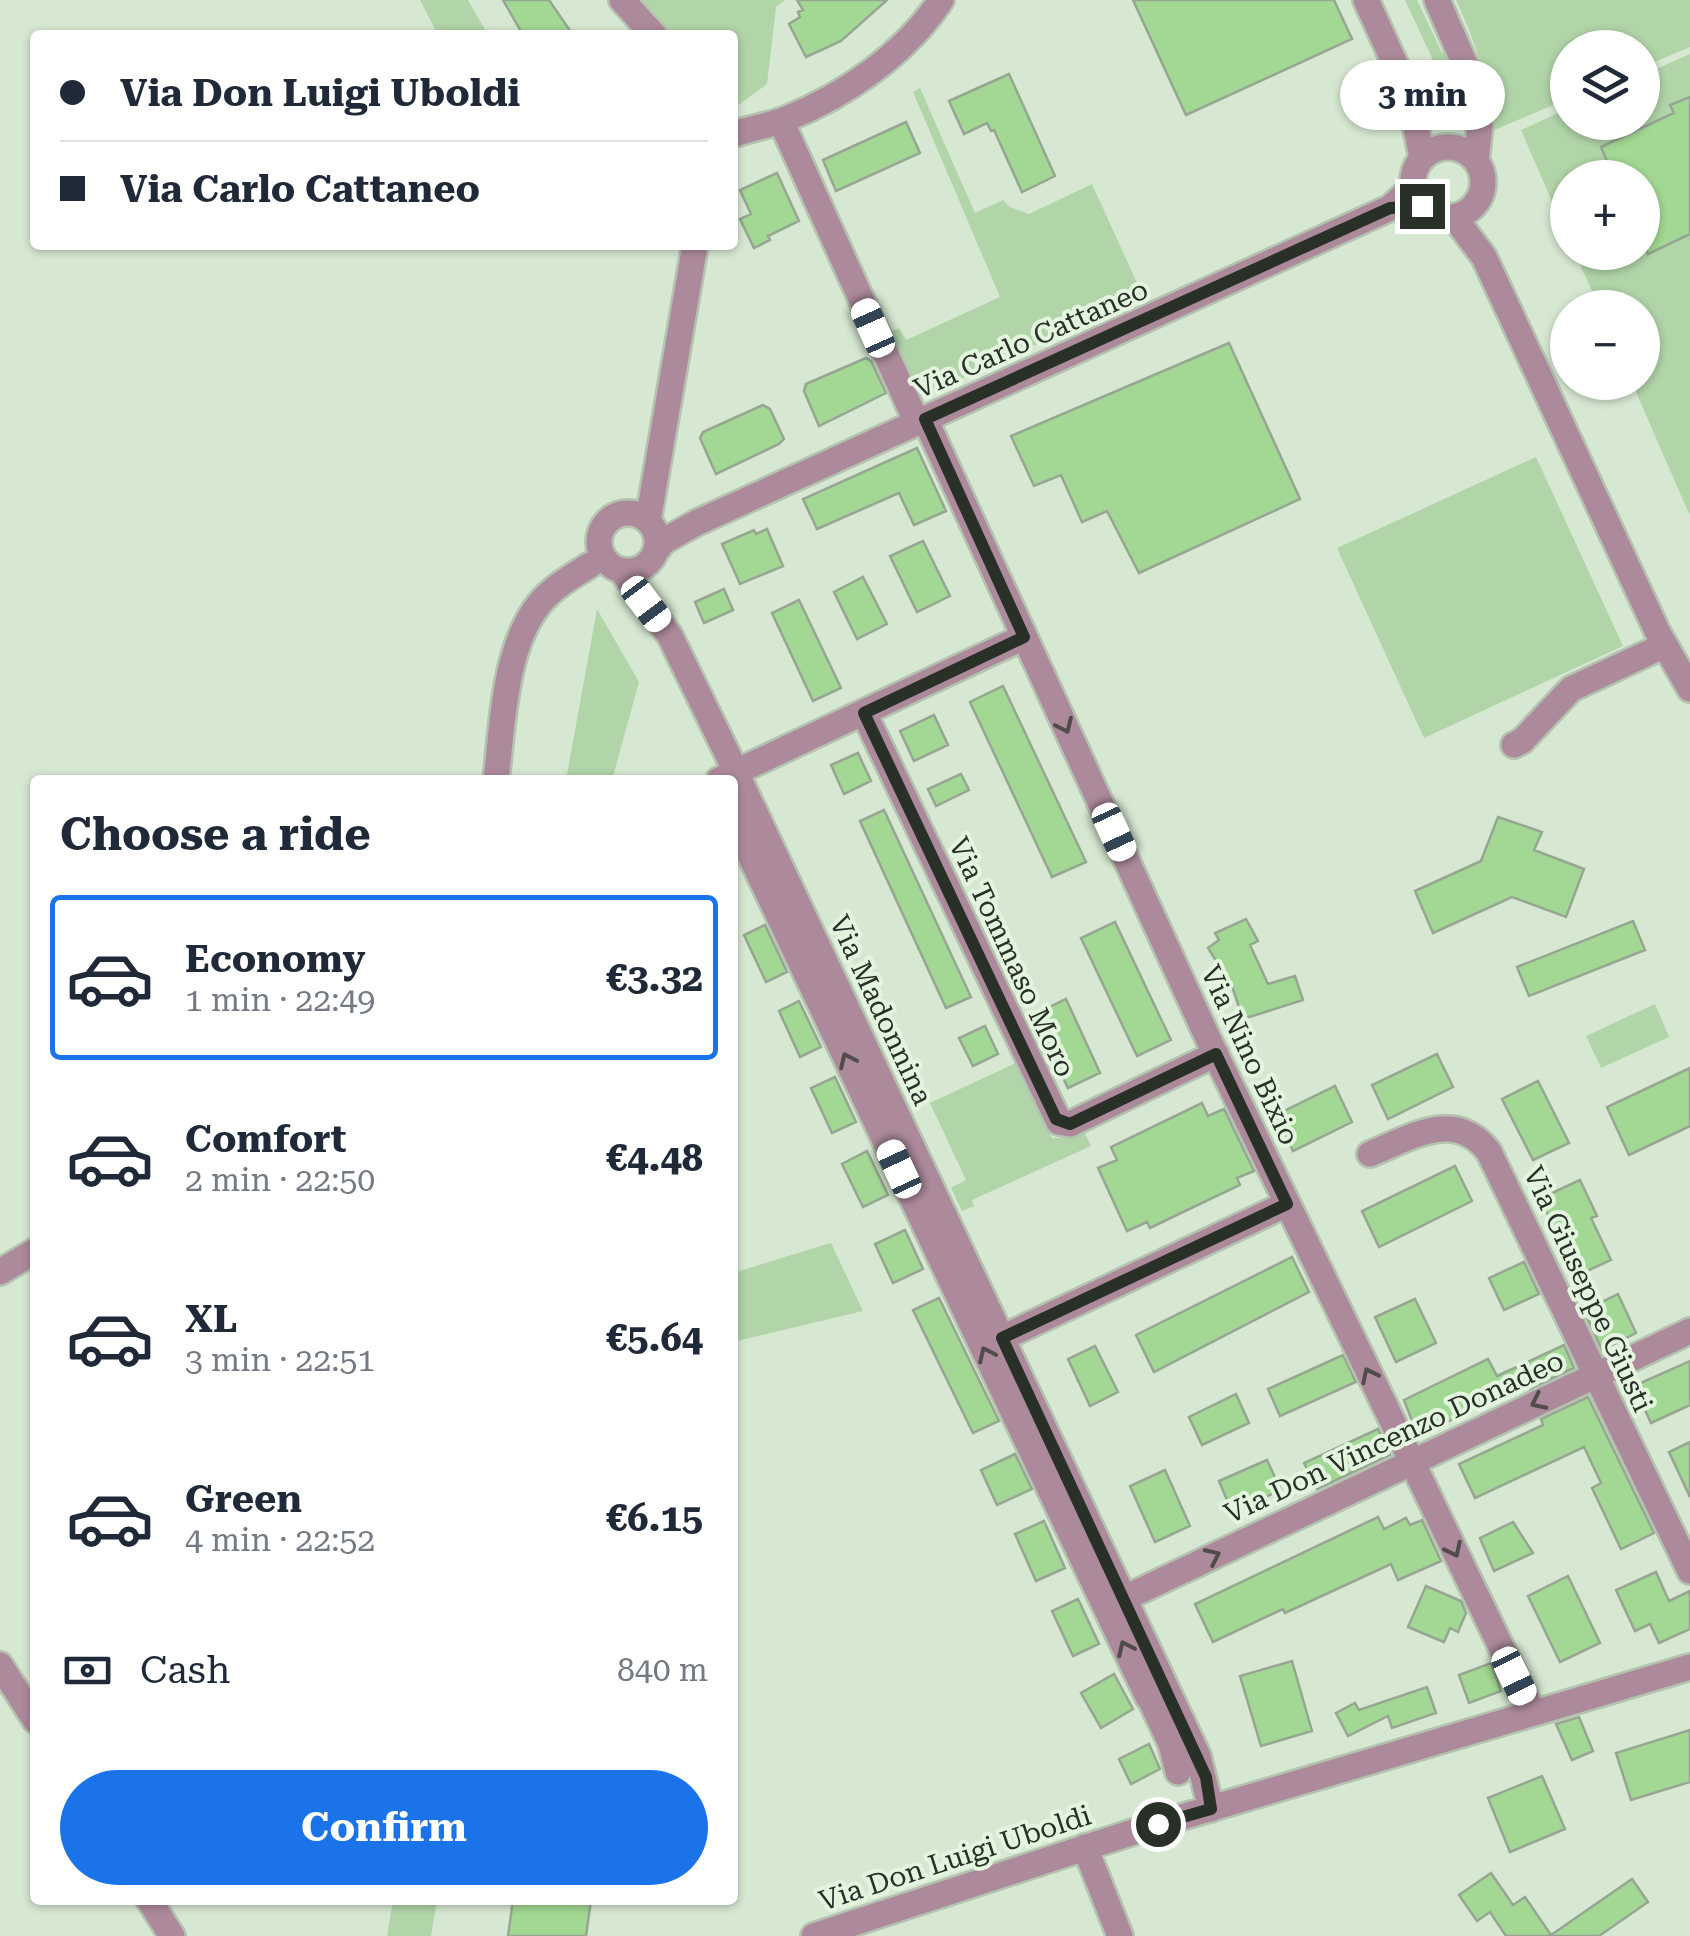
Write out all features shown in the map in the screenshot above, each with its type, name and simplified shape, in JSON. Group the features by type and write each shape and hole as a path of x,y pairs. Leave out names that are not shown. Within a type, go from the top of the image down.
{"street":[{"path":"622,0 649,30"},
{"path":"738,132 781,121 828,99 881,64 929,18 941,0"},
{"path":"1366,0 1410,97 1422,158"},
{"path":"1437,0 1480,106 1460,152"},
{"path":"1410,97 1483,184 1464,212"},
{"name":"Via Nino Bixio","path":"781,121 1216,1054 1532,1711"},
{"path":"1460,152 1422,158 1416,166 1417,197 1431,214 1464,212"},
{"name":"Via Carlo Cattaneo","path":"652,557 664,541 696,523 1417,197"},
{"path":"1464,212 1664,644 1690,689"},
{"path":"656,464 600,534 601,553 606,561 622,570 637,570 652,557 657,542 649,523 656,464 694,250"},
{"path":"604,526 612,518 630,514 649,523"},
{"name":"Via Carlo Cattaneo","path":"649,523 696,523"},
{"name":"Via Madonnina","path":"652,557 661,623"},
{"path":"497,775 506,688 520,638 548,593 590,565"},
{"name":"Via Madonnina","path":"622,570 661,623 728,775"},
{"path":"730,775 1024,637"},
{"path":"1664,644 1690,670"},
{"path":"1514,744 1522,741 1572,689 1664,644"},
{"name":"Via Tommaso Moro","path":"864,713 1059,1122 1070,1124 1216,1054"},
{"name":"Via Madonnina","path":"738,797 1002,1338 1182,1721 1206,1777 1211,1809"},
{"path":"738,830 1152,1703 1178,1772"},
{"name":"Via Giuseppe Giusti","path":"1370,1154 1443,1126 1463,1130 1484,1146 1690,1571"},
{"path":"1002,1338 1287,1204"},
{"path":"0,1272 30,1253"},
{"name":"Via Don Vincenzo Donadeo","path":"1124,1598 1690,1331"},
{"path":"0,1664 30,1712"},
{"name":"Via Don Luigi Uboldi","path":"814,1936 1085,1847 1690,1667"},
{"path":"1152,1703 1182,1721"},
{"path":"1085,1847 1120,1936"},
{"path":"152,1905 172,1936"}],"green space":[{"path":"420,0 468,0 485,30 435,30"},
{"path":"628,0 785,0 776,7 767,84 738,105 738,30 658,30"},
{"path":"1405,0 1417,0 1442,53 1448,50 1464,91 1458,114"},
{"path":"1456,0 1690,0 1690,47 1660,60 1660,30 1550,30 1550,106 1490,132 1487,96 1470,33"},
{"path":"1690,54 1690,516 1639,400 1660,400 1660,290 1591,290 1583,270 1660,270 1660,160 1550,160 1550,197 1521,130 1550,117 1550,140 1660,140 1660,67"},
{"path":"920,88 975,213 1003,200 1029,214 1092,184 1143,296 919,398 889,333 899,328 906,340 1000,297 913,92"},
{"path":"1536,457 1623,646 1424,738 1337,548"},
{"path":"597,609 639,682 613,775 567,775"},
{"path":"1655,1004 1669,1037 1601,1068 1586,1036"},
{"path":"1018,1062 1052,1138 1065,1138 1083,1130 1091,1146 972,1200 974,1206 962,1211 951,1188 966,1180 930,1103"},
{"path":"831,1243 863,1311 738,1341 738,1271"},
{"path":"392,1905 436,1905 431,1936 387,1936"}],"building":[{"path":"503,0 549,0 570,30 520,30"},
{"path":"797,0 887,0 841,41 806,57 789,24 803,10"},
{"path":"1133,0 1334,0 1352,39 1186,115"},
{"path":"1009,74 1055,176 1022,192 994,130 987,123 964,134 949,101"},
{"path":"1690,97 1690,234 1660,248 1660,160 1606,160 1601,147 1616,140 1660,140 1660,120 1674,113 1670,105"},
{"path":"906,122 920,153 836,191 823,160"},
{"path":"777,173 799,221 768,236 770,240 754,248 740,219 751,214 740,190"},
{"path":"1229,343 1300,499 1139,573 1107,511 1082,522 1061,475 1034,486 1011,436"},
{"path":"866,358 886,393 819,426 804,391 806,384"},
{"path":"763,405 770,409 784,439 716,474 700,438 703,432"},
{"path":"917,448 946,511 914,525 899,493 817,529 803,499"},
{"path":"767,529 783,566 740,584 722,544 754,530 756,534"},
{"path":"923,541 950,596 917,612 890,556"},
{"path":"863,577 887,624 857,639 834,592"},
{"path":"724,589 733,610 704,623 695,602"},
{"path":"799,600 841,688 813,701 772,613"},
{"path":"1003,686 1086,862 1052,877 970,702"},
{"path":"934,715 948,745 914,761 900,731"},
{"path":"858,753 871,781 844,794 831,765"},
{"path":"961,774 969,790 936,806 928,789"},
{"path":"884,810 971,997 946,1008 860,821"},
{"path":"1498,817 1542,832 1534,850 1584,869 1566,917 1512,897 1433,933 1415,891 1481,861"},
{"path":"1246,919 1258,941 1250,945 1268,984 1295,976 1303,1000 1243,1019 1232,986 1208,948 1219,940 1215,933"},
{"path":"1633,921 1645,950 1529,996 1517,967"},
{"path":"1115,922 1171,1040 1137,1056 1081,938"},
{"path":"765,925 787,972 766,982 744,935"},
{"path":"1066,999 1100,1073 1068,1088 1033,1015"},
{"path":"799,1001 821,1047 800,1057 779,1011"},
{"path":"985,1026 998,1054 973,1066 959,1038"},
{"path":"1437,1054 1453,1087 1388,1119 1372,1085"},
{"path":"1690,1068 1690,1126 1629,1155 1607,1107"},
{"path":"835,1077 856,1122 832,1133 811,1088"},
{"path":"1538,1081 1569,1143 1533,1160 1502,1099"},
{"path":"1335,1086 1352,1122 1293,1151 1276,1115"},
{"path":"1202,1103 1208,1116 1224,1109 1254,1171 1237,1178 1240,1185 1150,1228 1147,1222 1127,1231 1098,1168 1117,1160 1111,1147"},
{"path":"867,1151 888,1195 863,1207 842,1164"},
{"path":"1455,1166 1472,1201 1379,1247 1362,1211"},
{"path":"1580,1180 1597,1216 1591,1218 1611,1260 1572,1278 1565,1263 1570,1261 1563,1248 1566,1246 1539,1199"},
{"path":"905,1230 923,1269 893,1283 875,1244"},
{"path":"1292,1257 1309,1292 1154,1372 1136,1335"},
{"path":"1524,1262 1539,1294 1504,1310 1489,1278"},
{"path":"1618,1294 1636,1333 1602,1350 1584,1311"},
{"path":"939,1298 999,1421 973,1433 913,1310"},
{"path":"1415,1299 1436,1343 1396,1362 1375,1317"},
{"path":"1564,1345 1574,1368 1530,1389 1527,1383 1418,1436 1404,1400 1488,1359 1497,1376"},
{"path":"1095,1346 1118,1392 1090,1406 1068,1359"},
{"path":"1343,1355 1356,1382 1280,1416 1268,1389"},
{"path":"1690,1361 1690,1405 1651,1423 1634,1386"},
{"path":"1236,1394 1249,1423 1202,1445 1189,1417"},
{"path":"1588,1397 1654,1533 1621,1549 1592,1488 1601,1483 1584,1447 1475,1498 1459,1464 1543,1425 1541,1419"},
{"path":"1378,1429 1390,1455 1317,1489 1304,1463"},
{"path":"1690,1442 1690,1497 1669,1452"},
{"path":"1015,1454 1032,1489 997,1505 981,1470"},
{"path":"1267,1460 1281,1490 1232,1512 1219,1481"},
{"path":"1165,1470 1190,1526 1155,1542 1130,1486"},
{"path":"1378,1517 1384,1529 1406,1518 1410,1525 1422,1520 1441,1561 1398,1580 1391,1564 1213,1642 1195,1604"},
{"path":"1044,1521 1065,1568 1036,1581 1015,1534"},
{"path":"1513,1522 1533,1553 1494,1571 1480,1538"},
{"path":"1656,1572 1669,1601 1690,1591 1690,1629 1659,1643 1650,1624 1635,1631 1616,1590"},
{"path":"1568,1576 1600,1643 1560,1662 1528,1596"},
{"path":"1426,1586 1461,1601 1466,1613 1458,1632 1450,1628 1444,1642 1408,1627"},
{"path":"1078,1599 1099,1644 1073,1656 1052,1611"},
{"path":"1292,1661 1312,1731 1261,1746 1240,1676"},
{"path":"1491,1663 1501,1691 1469,1703 1459,1675"},
{"path":"1114,1674 1133,1709 1101,1728 1081,1693"},
{"path":"1427,1687 1436,1713 1392,1728 1388,1716 1348,1736 1336,1713 1355,1703 1359,1710"},
{"path":"1579,1717 1593,1751 1572,1760 1556,1724"},
{"path":"1690,1730 1690,1782 1631,1800 1616,1753"},
{"path":"1149,1744 1160,1769 1131,1784 1119,1759"},
{"path":"1542,1776 1565,1829 1510,1852 1488,1798"},
{"path":"1491,1873 1513,1905 1525,1897 1551,1935 1632,1879 1648,1902 1599,1936 1506,1936 1490,1912 1477,1921 1459,1895"},
{"path":"512,1905 590,1905 586,1936 508,1936"}],"route":[{"path":"1158,1824 1211,1809 1206,1777 1002,1338 1287,1204 1216,1054 1070,1124 1056,1119 864,713 1024,637 925,419 1390,208 1422,206"}]}
